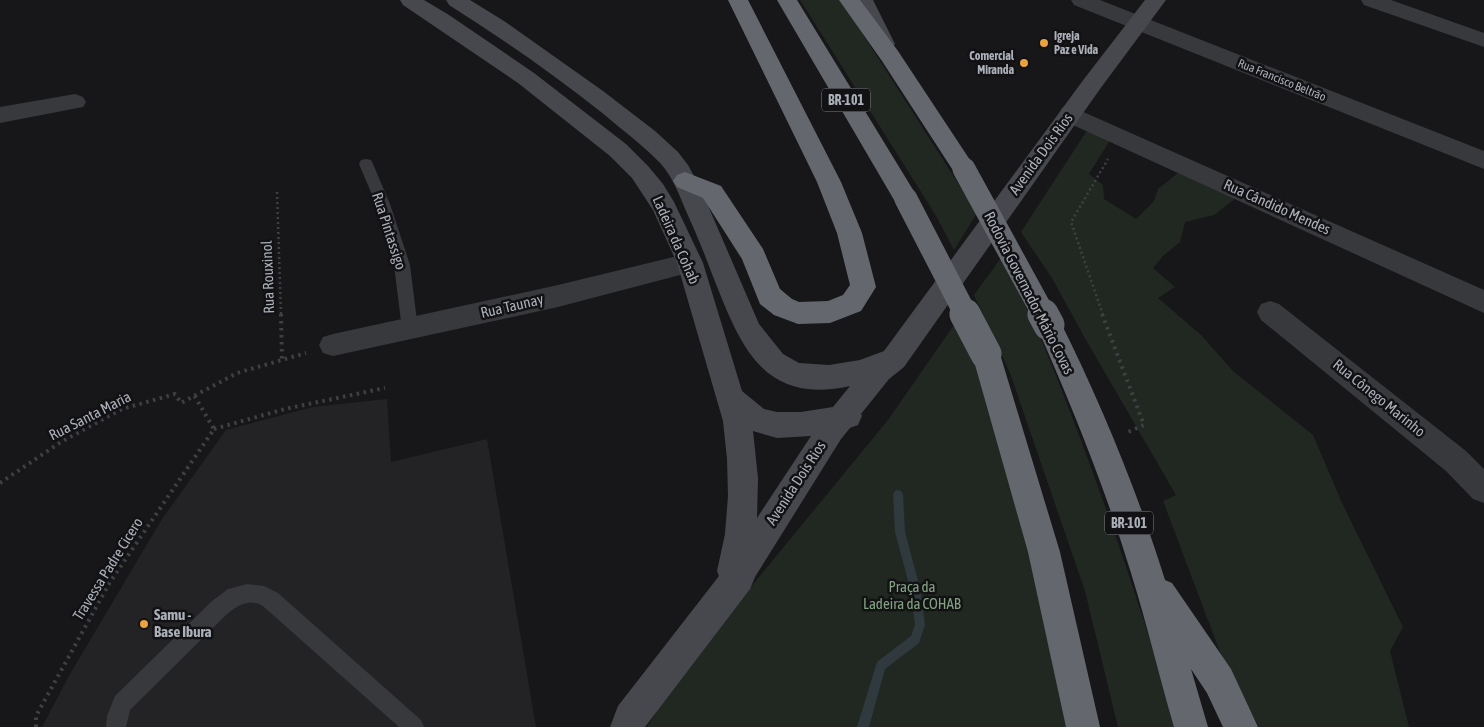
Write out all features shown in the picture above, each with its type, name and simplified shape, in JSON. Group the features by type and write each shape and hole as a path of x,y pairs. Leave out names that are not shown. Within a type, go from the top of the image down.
{"highway":[{"path":"685,181 712,192 754,256 769,296 783,307 798,313 830,312 852,303 862,287 850,233 806,131 738,0"},
{"name":"BR-101","path":"786,0 906,199 986,354 1044,552 1083,727"},
{"name":"Rodovia Governador Mário Covas","path":"849,0 890,56 964,170 1049,325 1100,445 1147,573 1190,727"},
{"path":"1147,573 1219,681 1241,727"}],"main road":[{"name":"Ladeira da Cohab","path":"410,0 526,78 618,150 640,172 654,190 690,263 731,399 741,446 743,492 740,542 727,592"},
{"name":"Ladeira da Cohab","path":"456,0 557,68 604,103 663,152 685,181 742,317 758,345 774,363 788,370 819,378 863,372 894,359"},
{"path":"863,0 890,56"},
{"name":"Avenida Dois Rios","path":"627,724 727,592 790,514 852,414 888,377 894,359 1070,114 1156,0"},
{"path":"731,399 754,418 772,423 802,425 852,414"}],"street":[{"name":"Rua Francisco Beltrão","path":"1082,0 1484,160"},
{"path":"1371,0 1484,40"},
{"path":"0,115 75,102"},
{"name":"Rua Cândido Mendes","path":"1070,114 1484,302"},
{"name":"Rua Taunay","path":"333,345 558,296 690,263"},
{"name":"Rua Cônego Marinho","path":"1270,312 1456,460 1484,489"}],"lane":[{"name":"Rua Pintassigo","path":"366,164 383,204 402,265 410,329"},
{"path":"116,727 120,706 128,697 220,608 236,596 247,593 264,595 272,600 414,727"}],"path":[{"path":"1100,445 1144,425 1107,328 1071,222 1121,136"},
{"name":"Rua Rouxinol","path":"277,192 282,360"},
{"name":"Rua Santa Maria","path":"0,483 61,442 122,410 175,394 182,403 237,373 333,345"},
{"path":"194,395 214,429 285,410 385,388"},
{"name":"Travessa Padre Cicero","path":"36,727 36,716 110,582 214,429"}],"shaded area":[{"path":"387,399 391,462 487,439 536,727 42,727 70,674 162,519 226,430 313,407"}],"green space":[{"path":"800,0 841,0 977,213 954,250 935,214"},
{"path":"1088,129 1112,137 1089,174 1103,185 1104,199 1136,219 1154,201 1158,189 1178,173 1240,195 1214,215 1185,222 1180,242 1163,256 1153,268 1175,287 1158,298 1201,335 1233,371 1313,435 1342,503 1403,627 1390,651 1409,727 1259,727 1226,668 1163,501 1176,495 1052,278 1021,232"},
{"path":"1001,258 1034,323 1079,435 1130,580 1176,727 1118,727 1085,591 1010,373 974,295"},
{"name":"Praça da Ladeira da COHAB","path":"954,325 980,365 1078,727 647,727 681,672 888,420"}],"waterway":[{"path":"863,727 881,666 915,639 920,625 915,588 900,532 898,494"}],"place":[{"name":"Igreja Paz e Vida","path":"1044,43"},
{"name":"Comercial Miranda","path":"1024,63"},
{"name":"Samu - Base Ibura","path":"144,624"}]}
